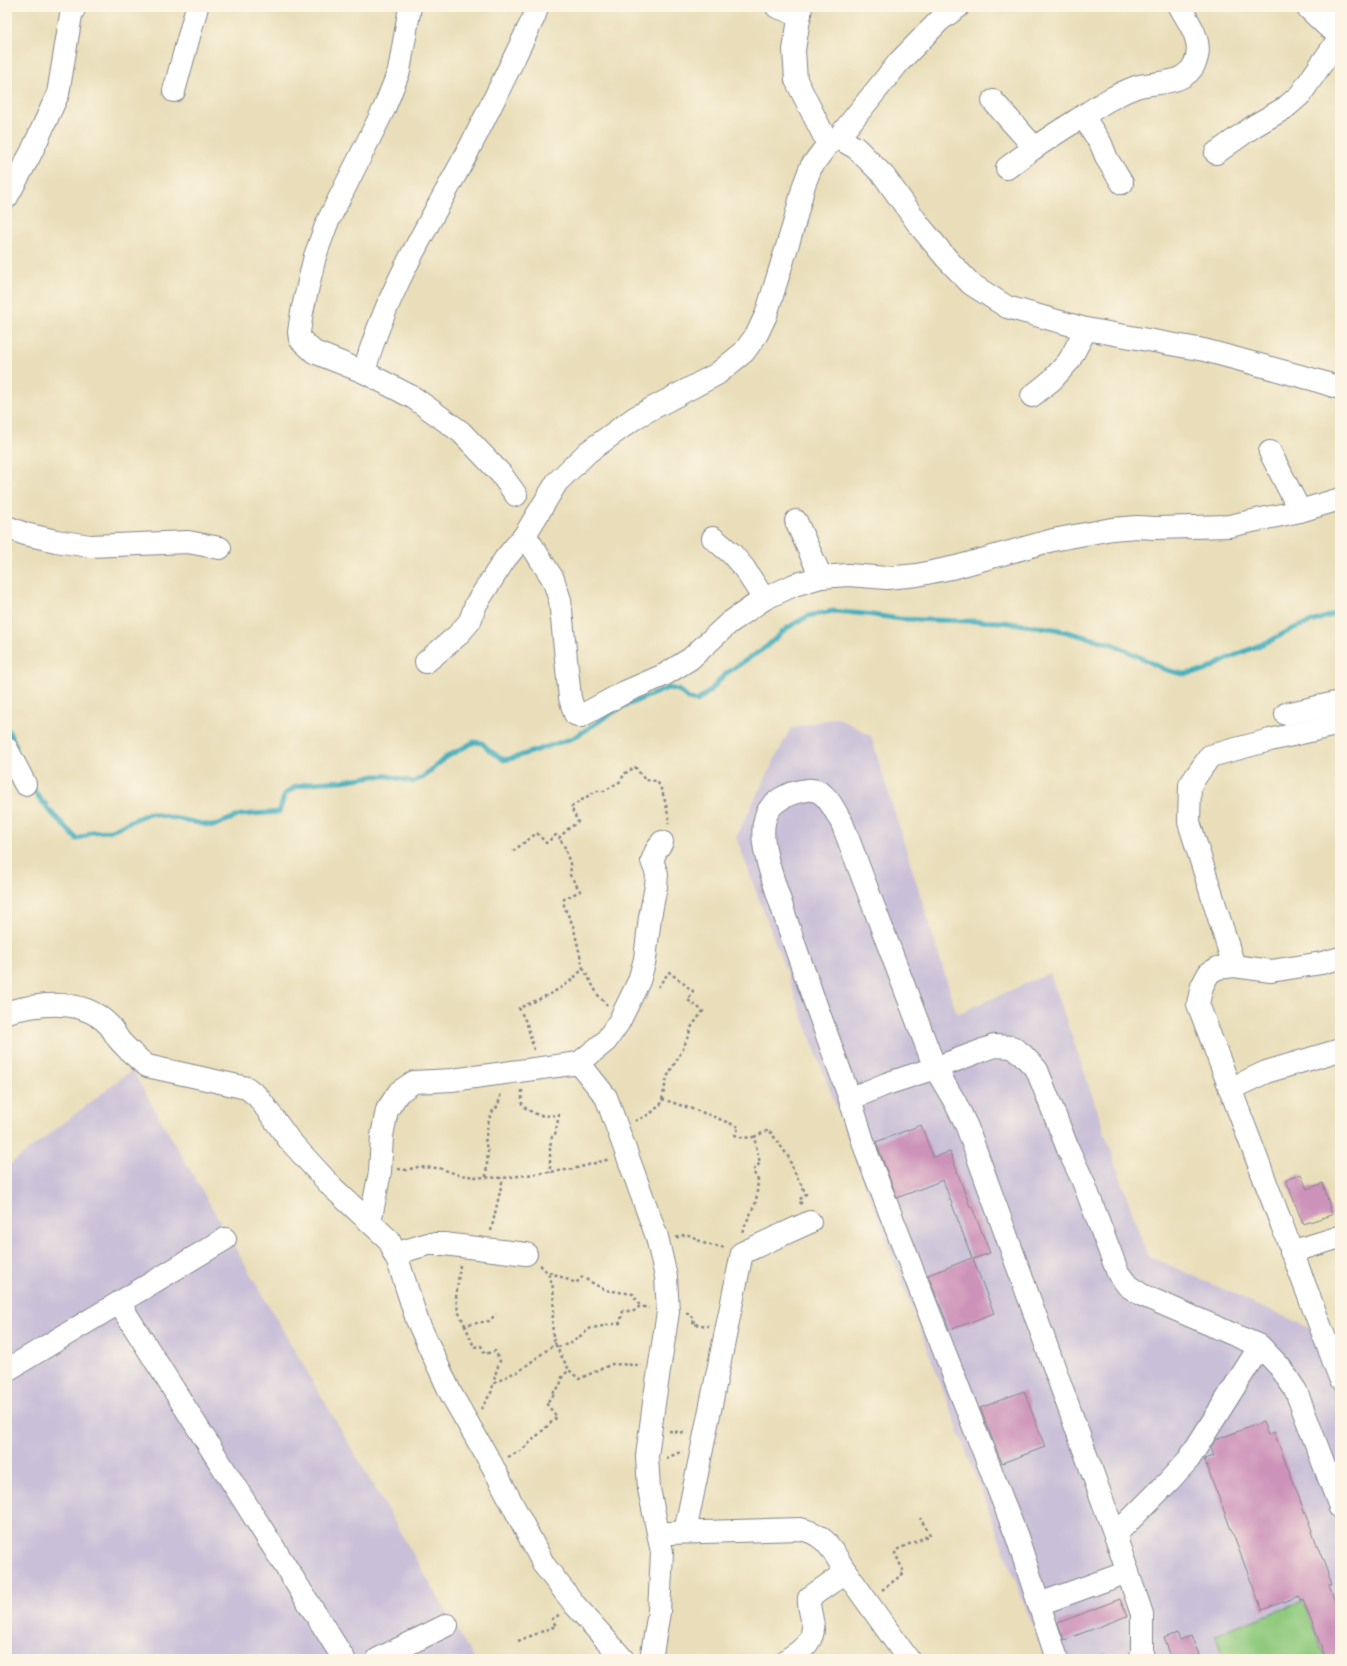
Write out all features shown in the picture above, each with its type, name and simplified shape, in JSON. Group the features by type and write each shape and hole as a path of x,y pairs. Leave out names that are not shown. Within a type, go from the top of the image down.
{"street":[{"path":"7,197 37,141 58,94 71,15 75,7"},
{"path":"174,91 197,7"},
{"path":"410,7 399,71 384,109 327,223 315,256 299,332 300,339 314,352 364,372 414,398 461,432 501,474 516,495"},
{"path":"364,372 395,286 462,162 538,7"},
{"path":"777,7 800,11 794,50 796,80 833,141 856,148 884,176 919,224 971,284 1007,307 1086,329 1204,350 1340,388"},
{"path":"426,662 457,636 470,621 476,604 505,560 525,535 557,482 588,452 636,417 717,374 744,352 757,334 766,315 794,224 804,185 811,167 899,62 940,20 958,7"},
{"path":"1007,168 1034,148 1115,95 1138,87 1168,82 1187,75 1195,64 1199,50 1196,36 1180,7"},
{"path":"1216,153 1254,126 1285,108 1300,95 1340,36 1307,7"},
{"path":"1334,7 1340,12"},
{"path":"993,101 1034,148"},
{"path":"1083,116 1101,144 1107,159 1122,182"},
{"path":"1032,396 1052,380 1069,361 1086,329"},
{"path":"1270,452 1300,511"},
{"path":"525,535 553,579 560,600 570,698 574,712 581,716 626,692 671,671 690,659 729,623 764,599 794,585 821,577 848,575 887,578 917,575 956,567 1053,540 1112,529 1137,527 1156,528 1229,526 1300,511 1340,499"},
{"path":"796,521 821,577"},
{"path":"7,527 25,534 56,541 90,546 188,542 220,548"},
{"path":"713,538 732,554 744,568 764,599"},
{"path":"1286,714 1340,702"},
{"path":"1234,966 1189,822 1190,785 1210,756 1340,724"},
{"path":"7,750 25,784"},
{"path":"1057,1659 1017,1537 867,1154 850,1099 791,936 766,856 764,820 769,809 779,800 801,791 815,789 826,796 842,822 935,1068 967,1127 1115,1534 1142,1614 1142,1653 1140,1659"},
{"path":"370,1222 380,1172 382,1136 387,1110 399,1092 414,1082 452,1080 499,1072 578,1063 606,1041 619,1022 639,981 645,959 650,917 656,886 657,874 652,862 656,851 662,842"},
{"path":"1340,958 1322,963 1271,971 1234,966 1218,968 1209,972 1202,986 1198,1004 1340,1378"},
{"path":"7,1012 28,1006 48,1004 68,1005 94,1013 109,1025 135,1057 147,1066 247,1088 258,1097 290,1141 333,1188 388,1240 416,1320 451,1394 492,1465 544,1565 574,1605 623,1659"},
{"path":"850,1099 886,1084 994,1046 1012,1047 1022,1054 1037,1070 1068,1149 1083,1181 1118,1273 1128,1286 1142,1295 1260,1346 1280,1367 1296,1391 1340,1507"},
{"path":"1230,1089 1266,1072 1340,1050"},
{"path":"578,1063 606,1097 657,1237 666,1278 668,1312 647,1456 649,1489 662,1552 659,1612 652,1659"},
{"path":"685,1532 742,1253 810,1222"},
{"path":"1291,1252 1340,1237"},
{"path":"7,1370 225,1239"},
{"path":"394,1254 428,1244 444,1244 526,1254"},
{"path":"119,1302 344,1659"},
{"path":"1115,1534 1168,1482 1189,1459 1260,1346"},
{"path":"659,1533 800,1529 816,1534 829,1545 846,1572 908,1659"},
{"path":"788,1659 804,1648 812,1635 813,1623 809,1606 809,1598 846,1572"},
{"path":"1039,1604 1128,1572"},
{"path":"378,1659 447,1625"}],"path":[{"path":"559,838 578,822 571,808 596,791 604,791 621,781 624,774 635,767 644,780 656,781 660,787 669,822 661,834 662,842"},
{"path":"513,851 537,834 546,843 556,835 564,845 571,867 570,875 580,891 564,899 564,906 573,925 583,968 598,996 612,1010 619,1022"},
{"path":"550,1173 550,1146 552,1137 555,1135 559,1115 537,1116 522,1105 528,1069 534,1050 531,1036 519,1008 563,986 575,978 583,968"},
{"path":"617,1126 650,1114 661,1104 667,1077 683,1048 692,1026 703,1011 688,1000 693,991 670,972 657,989 639,981"},
{"path":"486,1177 488,1150 485,1143 491,1113 498,1106 500,1100 501,1088 499,1072"},
{"path":"662,1099 707,1114 739,1127 735,1135 743,1138 754,1137 769,1130 788,1156 806,1194 799,1200 810,1222"},
{"path":"657,1237 670,1241 684,1234 693,1236 706,1244 742,1253 743,1227 756,1202 758,1187 758,1180 753,1172 760,1163 754,1137"},
{"path":"380,1172 391,1169 406,1170 418,1167 439,1168 459,1175 503,1178 572,1169 628,1155"},
{"path":"487,1249 503,1178"},
{"path":"463,1247 456,1298 458,1311 466,1325 474,1347 481,1346 485,1354 495,1351 500,1361 495,1375 492,1391 480,1410 466,1420"},
{"path":"526,1254 548,1272 576,1283 582,1277 605,1290 633,1294 640,1306 668,1312 688,1313 694,1320 693,1324 727,1328"},
{"path":"548,1272 554,1297 553,1337 569,1370 579,1378 612,1364 659,1367"},
{"path":"558,1347 571,1343 591,1328 620,1323 623,1310 634,1311 640,1306"},
{"path":"466,1325 489,1321 496,1314"},
{"path":"494,1384 514,1372 518,1372 556,1343"},
{"path":"492,1465 522,1450 557,1417 546,1403 555,1394 553,1393 560,1386 562,1377 569,1370"},
{"path":"651,1428 703,1445"},
{"path":"647,1456 662,1459 703,1445"},
{"path":"867,1601 904,1573 895,1554 896,1550 930,1535 920,1518"},
{"path":"518,1641 556,1626 552,1619 574,1605"}],"shaded area":[{"path":"837,717 871,736 957,1014 1050,973 1147,1255 1310,1328 1340,1410 1340,1659 1045,1659 854,1155 736,837 790,729"},
{"path":"132,1070 474,1659 7,1659 7,1167"}],"green space":[{"path":"1303,1601 1325,1659 1224,1659 1215,1635"},
{"path":"1105,1654 1110,1655 1118,1659 1095,1659"}],"building":[{"path":"921,1125 933,1157 950,1152 970,1207 972,1207 990,1253 973,1259 994,1313 950,1330 928,1275 972,1258 943,1180 897,1198 876,1142"},
{"path":"1301,1174 1307,1189 1323,1183 1332,1215 1303,1224 1286,1180"},
{"path":"1024,1391 1045,1447 1002,1463 980,1408"},
{"path":"1263,1422 1268,1435 1274,1432 1332,1584 1329,1585 1340,1613 1340,1659 1326,1659 1303,1600 1301,1601 1299,1596 1262,1610 1204,1459 1214,1456 1211,1448 1215,1440"},
{"path":"1120,1599 1127,1616 1064,1640 1058,1623"},
{"path":"1177,1633 1180,1640 1191,1636 1201,1659 1172,1659 1164,1638"}],"waterway":[{"path":"30,785 43,803 45,803 47,808 77,839 91,832 109,831 149,813 213,826 240,815 279,812 285,794 295,787 311,783 342,781 375,776 388,776 413,782 423,777 445,758 474,742 482,743 489,750 504,760 573,738 620,708 668,688 678,690 689,699 697,701 710,691 725,674 766,647 787,628 808,616 833,611 900,619 1002,622 1055,629 1113,644 1166,670 1183,674 1205,671 1231,657 1272,640 1294,628 1340,612"},
{"path":"7,728 16,746"}]}
